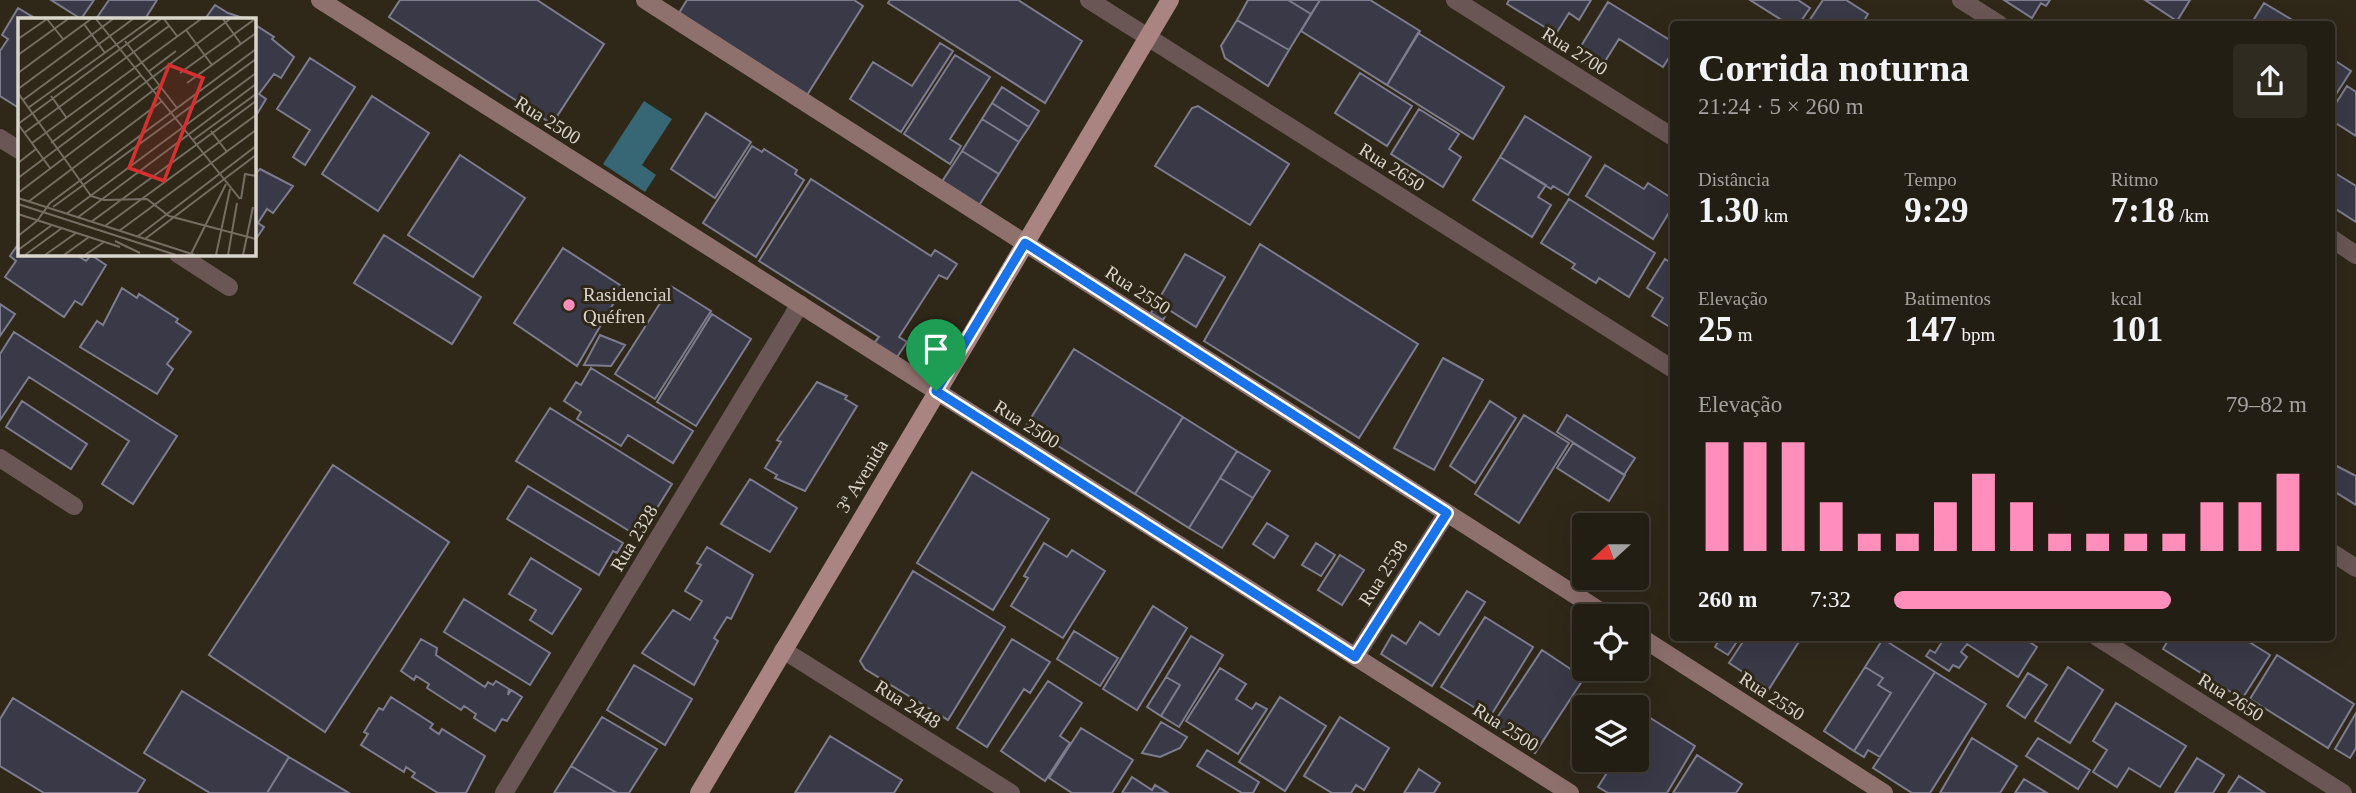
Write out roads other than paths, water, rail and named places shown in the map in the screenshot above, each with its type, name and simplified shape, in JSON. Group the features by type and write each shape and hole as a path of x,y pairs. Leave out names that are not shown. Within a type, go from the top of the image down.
{"main road":[{"name":"Rua 2500","path":"320,0 342,6 800,304 1570,793"},
{"name":"Rua 2550","path":"645,0 1589,604"},
{"name":"3ª Avenida","path":"699,793 1170,0"},
{"name":"Rua 2550","path":"1649,642 1884,793"}],"street":[{"name":"Rua 2650","path":"1089,0 1670,367"},
{"name":"Rua 2700","path":"1455,0 1670,135"},
{"path":"1961,0 1994,21"},
{"path":"0,138 18,149"},
{"path":"2335,241 2356,255"},
{"path":"181,256 229,287"},
{"name":"Rua 2328","path":"504,793 800,304"},
{"path":"0,458 75,506"},
{"name":"Rua 2538","path":"1355,657 1447,513"},
{"path":"2335,555 2356,568"},
{"name":"Rua 2650","path":"2103,641 2343,793"},
{"name":"Rua 2448","path":"783,650 1012,793"}],"water":[{"path":"644,101 672,119 642,165 656,175 645,192 603,164"}],"place":[{"name":"Rasidencial Quéfren","path":"569,305"}]}
